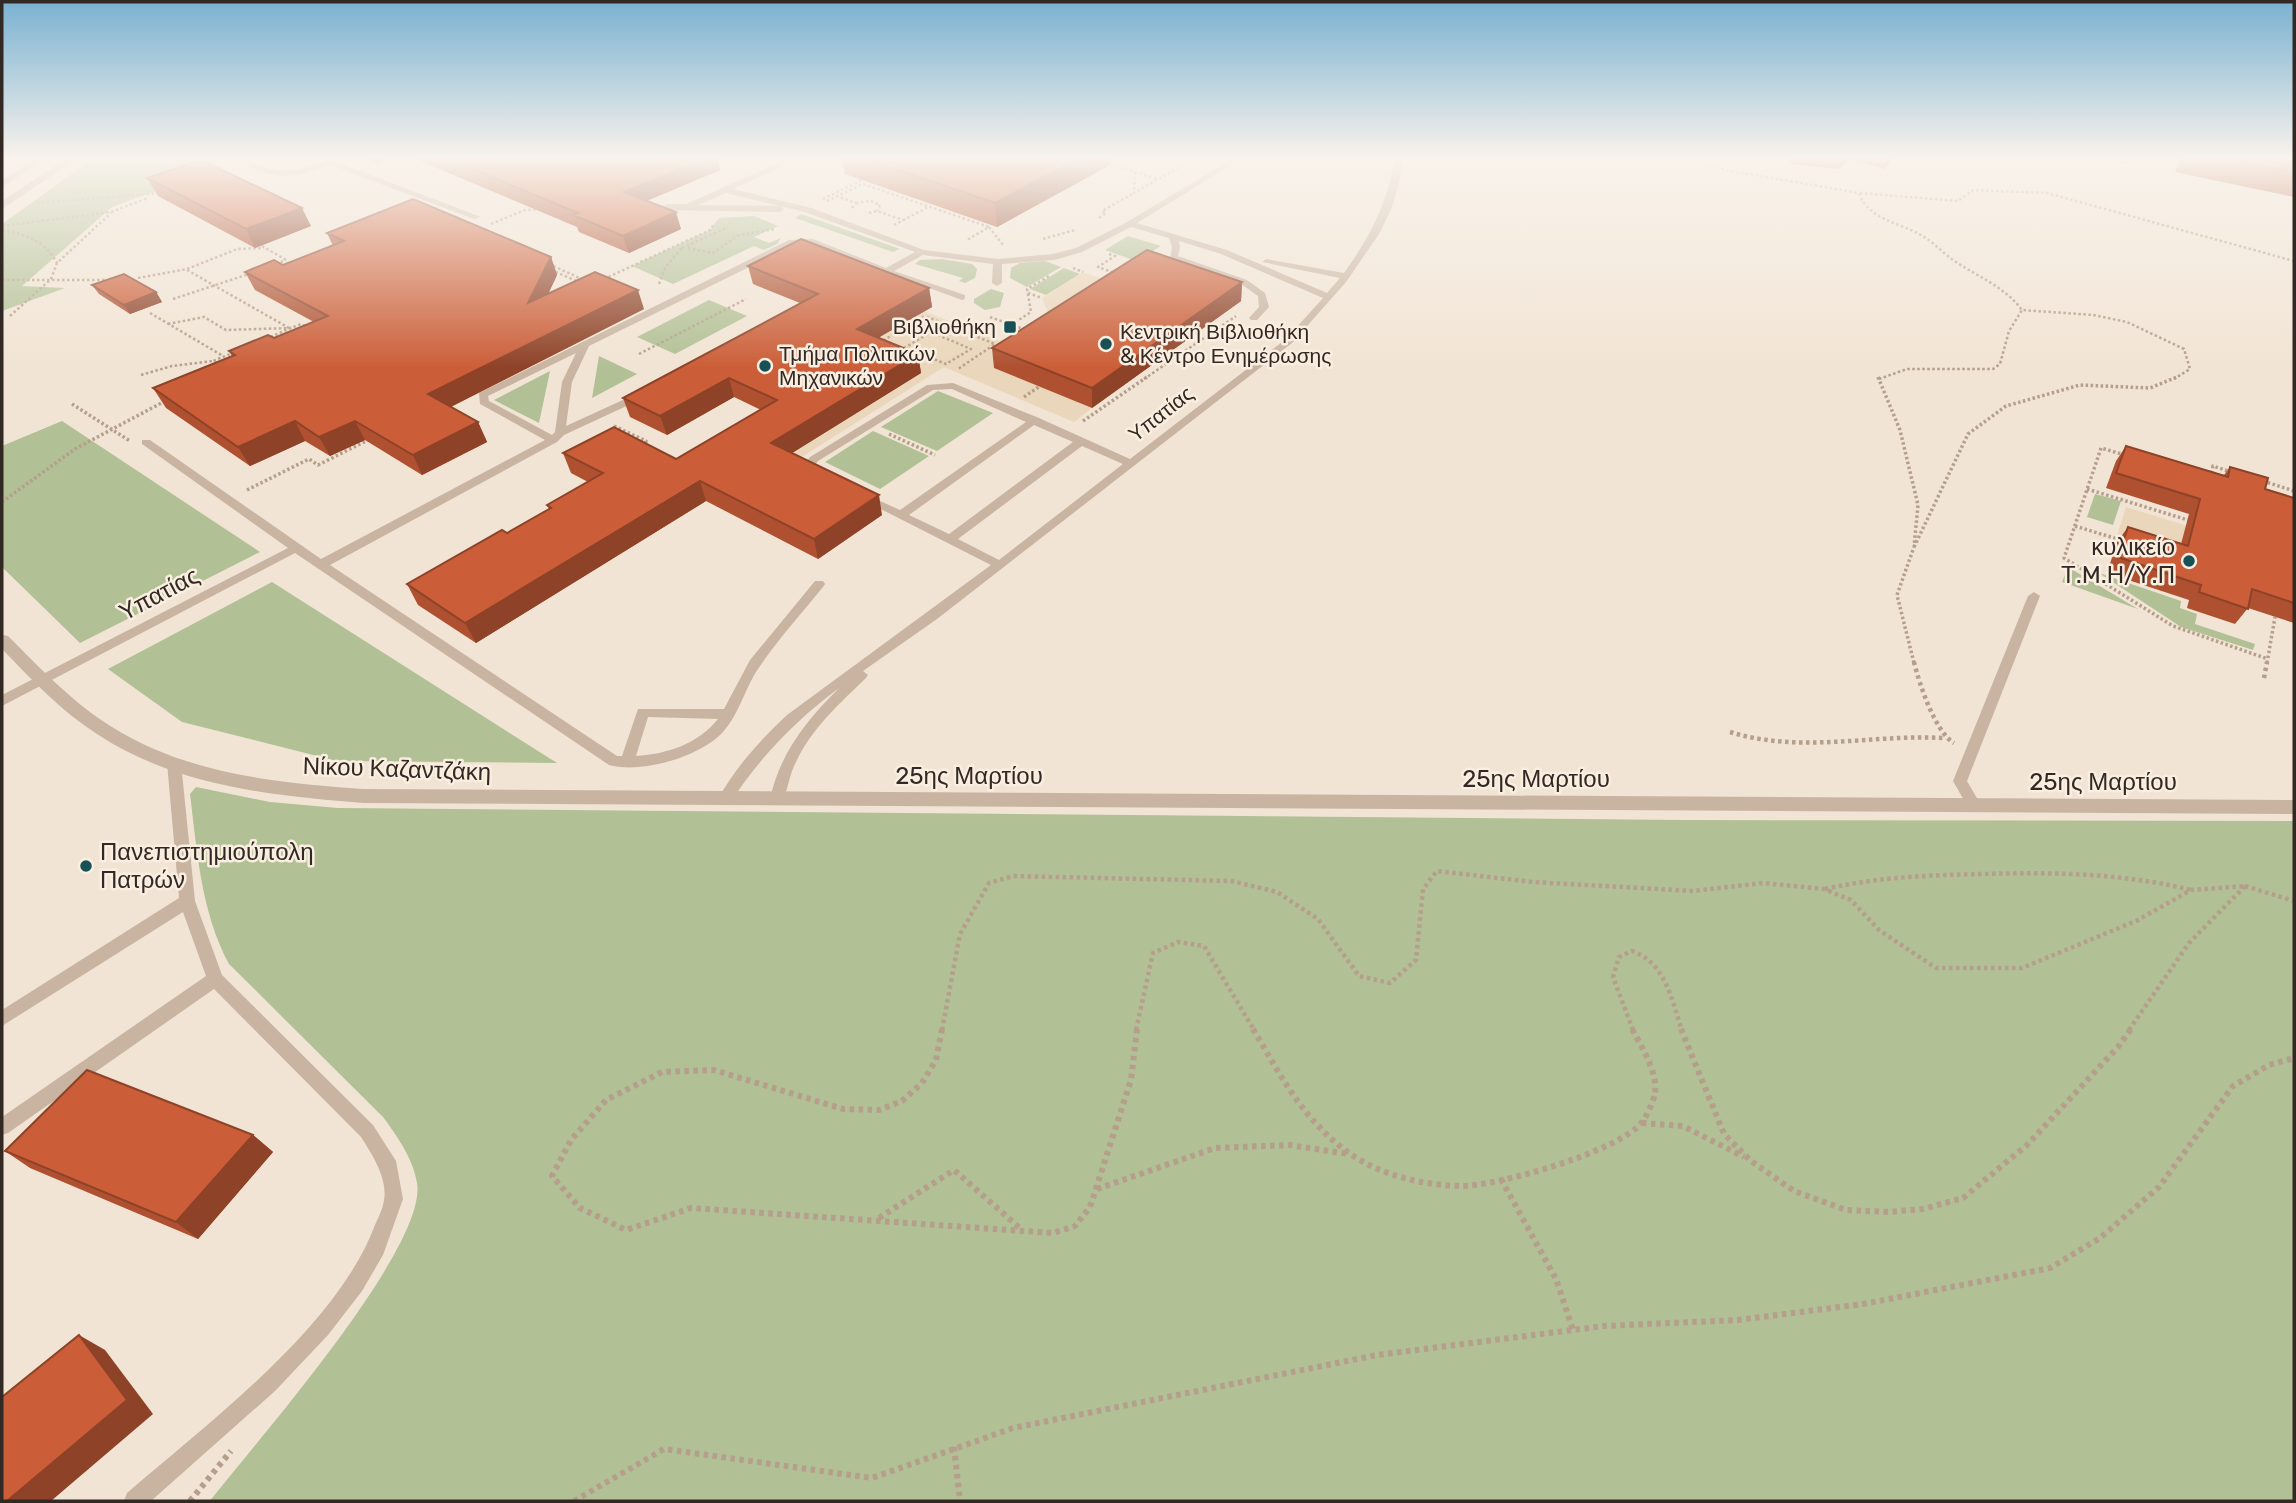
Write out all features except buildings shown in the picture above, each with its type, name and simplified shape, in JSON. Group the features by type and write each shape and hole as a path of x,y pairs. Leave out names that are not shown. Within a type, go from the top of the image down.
{"street":[{"name":"Νίκου Καζαντζάκη","path":"2,640 43,680 106,732 174,763 206,774 267,786 363,796 777,799"},
{"name":"25ης Μαρτίου","path":"777,799 2294,807"}],"lane":[{"path":"857,228 922,252 998,261 1054,257 1079,250 1122,228"},
{"path":"1144,228 1224,253 1328,297"},
{"name":"Υπατίας","path":"725,799 741,772 769,737 818,697 885,653 1289,341 1328,297 1379,228"},
{"path":"1173,237 1177,247 1173,257 1244,282 1262,295 1264,307 1254,318"},
{"path":"557,436 484,402 483,395 792,242 810,241 962,298"},
{"path":"887,271 922,252"},
{"path":"1224,253 1344,276"},
{"path":"997,283 998,261"},
{"path":"557,436 567,382 584,345"},
{"path":"826,478 809,466 814,459 942,384 953,386 1035,420 1132,464"},
{"path":"322,564 557,436 658,386"},
{"path":"901,515 1035,420"},
{"path":"950,539 1082,441"},
{"path":"146,442 296,548 614,761 645,761 685,749 709,736 727,714 755,664 819,584"},
{"path":"851,491 1000,565"},
{"name":"Υπατίας","path":"2,701 296,548"},
{"path":"1974,805 1960,781 2034,596"},
{"name":"Υπατίας","path":"777,799 781,775 802,739 827,710 885,653"},
{"path":"627,762 643,712 727,714"},
{"path":"135,1501 268,1384 321,1328 355,1283 376,1248 394,1199 387,1161 367,1131 215,979 187,901 174,763"},
{"path":"2,1019 187,901"},
{"path":"2,1127 215,979"}],"path":[{"path":"3,228 32,236 49,247 57,263"},
{"path":"10,316 51,279 57,263 94,228"},
{"path":"587,286 543,264 593,284 711,228"},
{"path":"659,284 665,268 684,248 727,228"},
{"path":"893,228 898,230"},
{"path":"943,256 987,228"},
{"path":"990,228 1003,246"},
{"path":"1037,241 1079,228"},
{"path":"1906,228 1920,234 1954,260 2009,293 2022,310 2093,315 2126,323 2183,349 2190,369 2166,384 2150,388 2080,385 2006,406 1968,435 1914,547 1897,596 1919,682 1945,738"},
{"path":"2175,228 2294,261"},
{"path":"684,248 713,253 723,249 739,235 780,229"},
{"path":"684,242 684,248"},
{"path":"993,246 1014,245"},
{"path":"138,278 187,269 237,249 262,247 296,266"},
{"path":"1107,253 1115,256 1098,267 1120,275"},
{"path":"1054,257 1070,263 1066,266"},
{"path":"275,265 286,260"},
{"path":"187,269 291,328"},
{"path":"173,299 263,269"},
{"path":"1074,269 1083,272"},
{"path":"541,275 568,272"},
{"path":"1011,324 1031,312 1027,289 1051,275"},
{"path":"2,280 108,280"},
{"path":"575,286 585,280"},
{"path":"1028,293 1042,298"},
{"path":"639,354 746,299"},
{"path":"1914,547 1918,505 1900,430 1878,377 1907,369 1993,369 2000,364 2009,331 2022,310"},
{"path":"150,313 223,356"},
{"path":"1085,422 1238,315"},
{"path":"879,343 925,316 1006,349"},
{"path":"168,324 204,317 226,330 291,328"},
{"path":"990,317 1033,333"},
{"path":"273,346 262,340 314,319"},
{"path":"301,324 312,330"},
{"path":"896,353 945,324"},
{"path":"906,347 946,364 971,349 931,332"},
{"path":"968,373 956,368 995,344"},
{"path":"141,375 172,366 213,361 243,348"},
{"path":"213,361 223,367"},
{"path":"1157,361 1167,365"},
{"path":"1137,373 1149,378"},
{"path":"1013,392 1024,397 1040,386"},
{"path":"2,502 75,449 110,428 175,396"},
{"path":"72,404 128,441 146,442"},
{"path":"597,418 646,442 642,453"},
{"path":"869,426 935,455"},
{"path":"227,499 309,459 317,465 376,436"},
{"path":"2137,458 2101,448 2064,558 2172,626 2267,659"},
{"path":"2198,476 2210,480 2213,466 2236,473"},
{"path":"2260,480 2294,491"},
{"path":"2087,489 2199,524"},
{"path":"2075,526 2131,544"},
{"path":"2264,678 2275,617"},
{"path":"1730,732 1748,739 1777,744 1822,744 1911,733 1945,738 1971,753"},
{"path":"1350,1154 1298,1106 1204,947 1188,940 1170,942 1153,953 1145,978 1131,1080 1090,1207 1075,1226 1053,1233 691,1208 626,1230 580,1208 552,1177 571,1140 606,1100 662,1072 714,1070 843,1109 878,1110 902,1101 922,1083 936,1060 960,934 989,883 1013,876 1232,881 1277,892 1318,919 1359,976 1390,983 1416,960 1423,889 1437,871 1533,882 1693,891 1763,883 1824,889 1851,900 1879,930 1936,968 2022,968 2136,921 2192,890"},
{"path":"1824,889 1871,878 2083,872 2156,880 2192,890 2245,886 2294,901"},
{"path":"1096,1190 1214,1147 1289,1145 1350,1154 1410,1181 1462,1185 1527,1174 1603,1148 1643,1123 1668,1120 1702,1134 1751,1161 1794,1191 1846,1210 1888,1212 1923,1209 1963,1198 2027,1145 2118,1046 2189,943 2245,886"},
{"path":"1643,1123 1655,1092 1648,1059 1628,1021 1612,977 1619,957 1632,951 1646,956 1660,970 1699,1079 1724,1134 1751,1161"},
{"path":"574,1501 663,1449 872,1478 1013,1428 1377,1355 1573,1330 1738,1320 1863,1304 2050,1268 2100,1238 2159,1187 2233,1086 2269,1065 2294,1058"},
{"path":"877,1219 911,1198 926,1182 954,1170 1023,1231"},
{"path":"1501,1179 1556,1279 1573,1330"},
{"path":"954,1447 960,1501"}],"green space":[{"path":"2,228 88,228 22,286 65,288 2,311"},
{"path":"773,228 754,237 769,243 781,238 777,244 764,250 754,246 673,284 632,266 710,230"},
{"path":"824,228 841,228 900,249 893,252"},
{"path":"1128,236 1161,246 1136,261 1105,250"},
{"path":"942,259 972,264 977,269 975,278 965,283 959,281 963,278 915,264 920,260"},
{"path":"1045,261 1061,267 1027,287 1010,278 1011,268 1020,263"},
{"path":"1064,268 1080,274 1046,295 1030,289"},
{"path":"991,289 1004,293 1000,307 985,310 974,303 974,299"},
{"path":"709,300 747,316 675,354 637,337"},
{"path":"599,356 637,374 592,398"},
{"path":"550,371 539,423 494,400"},
{"path":"938,391 993,413 937,451 881,427"},
{"path":"62,421 260,552 80,643 2,567 2,446"},
{"path":"873,431 929,456 880,489 825,462"},
{"path":"2095,494 2121,501 2113,525 2087,517"},
{"path":"2068,567 2138,609 2062,582"},
{"path":"2099,573 2181,601 2180,608 2197,614 2195,624 2255,644 2253,650 2181,627"},
{"path":"272,582 557,763 337,761 182,722 108,669"},
{"path":"196,787 270,802 338,808 1683,820 2294,821 2294,1501 210,1501 298,1392 368,1297 395,1252 413,1213 417,1183 408,1156 383,1117 229,964 212,924 202,881 190,794"}],"shaded area":[{"path":"1083,272 1120,286 1068,320 1048,312 1042,298"},
{"path":"924,311 1021,350 994,368 1092,408 1074,422 944,367 786,467 815,354"},
{"path":"2126,507 2207,532 2200,559 2117,536"}],"place":[{"name":"Βιβλιοθήκη","path":"1010,327"},
{"name":"Κεντρική Βιβλιοθήκη & Κέντρο Ενημέρωσης","path":"1106,344"},
{"name":"Τμήμα Πολιτικών Μηχανικών","path":"765,366"},
{"name":"κυλικείο Τ.M.Η/Υ.Π","path":"2189,561"},
{"name":"Πανεπιστημιούπολη Πατρών","path":"86,866"}]}
